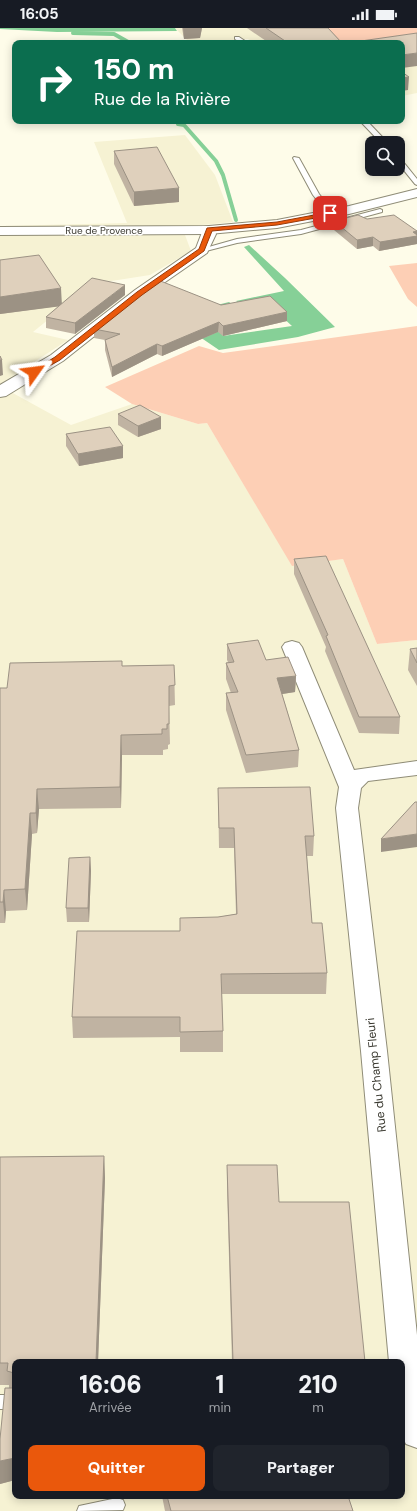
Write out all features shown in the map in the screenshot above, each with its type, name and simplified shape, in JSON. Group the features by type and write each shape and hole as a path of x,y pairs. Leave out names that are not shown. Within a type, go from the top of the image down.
{"street":[{"name":"Rue de Provence","path":"0,231 209,230 277,224 417,193"},
{"path":"0,392 57,358 140,294 202,250 209,234 209,230"},
{"path":"292,647 350,788 361,775 417,768"},
{"name":"Rue du Champ Fleuri","path":"350,788 347,808 411,1367 408,1396 417,1434"}],"lane":[{"path":"366,124 378,136"},
{"path":"296,158 316,195 330,213"},
{"path":"405,168 417,183"},
{"path":"202,250 237,241 301,232 380,211"},
{"path":"0,1402 12,1402"},
{"path":"85,1511 117,1505"}],"shaded area":[{"path":"0,28 175,28 177,31 57,32"},
{"path":"175,28 325,28 335,40 248,39 187,40"},
{"path":"325,28 417,28 417,44 405,44 405,40 335,40"},
{"path":"417,44 417,93 405,95 405,46"},
{"path":"185,135 215,175 233,222 182,227 191,251 150,275 92,284 33,332 68,340 0,384 0,226 127,223 94,142"},
{"path":"249,245 335,327 298,337 219,350 175,320 205,308 229,302 241,311 223,336 292,326 270,306 248,310 236,301 284,291 244,247"},
{"path":"417,263 417,307 408,299 389,266"},
{"path":"417,326 417,640 377,644 343,559 292,566 207,423 198,424 132,404 105,387 199,346 223,353"},
{"path":"0,386 71,425 132,404 198,424 207,423 292,565 343,559 377,644 417,640 417,1511 0,1511"}],"building":[{"path":"266,28 328,28 339,40 284,40"},
{"path":"417,33 417,53 405,55 405,40 368,40"},
{"path":"157,147 179,188 134,192 114,151"},
{"path":"358,215 367,219 394,215 417,231 413,232 417,236 380,242 373,237 357,240 334,221"},
{"path":"39,255 61,288 0,297 0,260"},
{"path":"92,278 125,285 75,323 46,317"},
{"path":"158,280 221,305 270,296 287,312 223,326 219,322 162,346 157,344 112,367 105,340 120,334 94,329"},
{"path":"140,405 161,417 138,426 118,414"},
{"path":"110,427 123,446 78,454 66,434"},
{"path":"326,556 400,717 359,717 326,636 328,635 294,559"},
{"path":"258,640 266,660 288,657 296,676 277,678 299,750 246,755 226,693 238,692 226,663 234,662 227,644"},
{"path":"417,648 417,663 410,649"},
{"path":"122,661 122,666 174,665 175,685 169,686 169,724 167,724 167,729 162,729 162,734 121,735 120,787 37,789 36,813 30,813 25,889 4,890 3,902 0,902 0,688 7,688 10,663"},
{"path":"310,787 314,836 305,836 312,923 322,923 327,973 221,974 223,1031 180,1032 180,1017 72,1017 77,931 180,931 180,918 218,917 237,914 234,828 219,828 218,788"},
{"path":"415,802 417,802 417,834 381,839"},
{"path":"90,857 88,908 66,908 69,858"},
{"path":"104,1156 96,1359 12,1359 12,1372 7,1371 8,1363 0,1363 0,1157"},
{"path":"227,1165 277,1165 279,1202 349,1202 365,1359 233,1359"},
{"path":"5,1388 12,1388 12,1459 0,1461 0,1439"},
{"path":"168,1499 349,1499 353,1511 171,1511"}],"waterway":[{"path":"73,33 114,34 125,40"},
{"path":"178,124 184,125 216,161 223,175 236,220"}],"route":[{"path":"34,372 57,358 140,294 202,250 209,234 209,230 277,224 330,213"}]}
